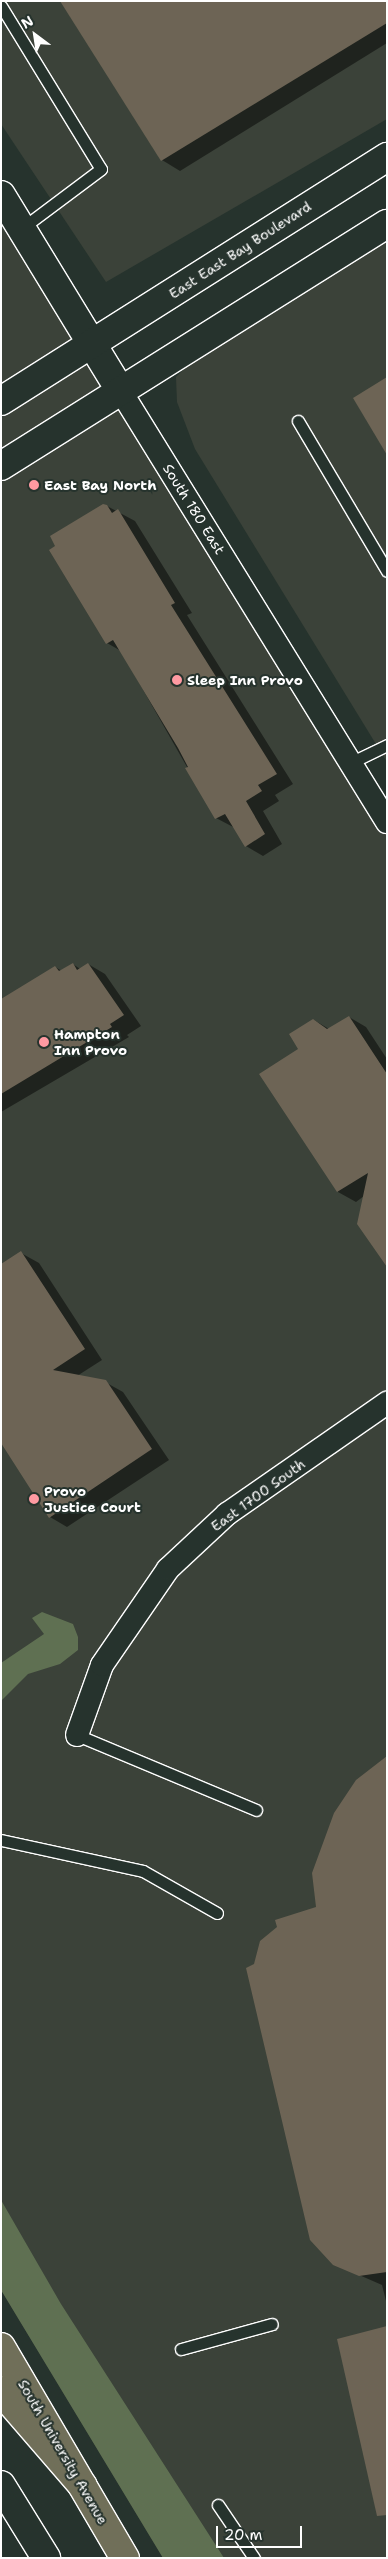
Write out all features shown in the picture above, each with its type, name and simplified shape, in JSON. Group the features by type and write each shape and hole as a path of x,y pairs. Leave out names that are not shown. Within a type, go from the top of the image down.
{"highway":[{"name":"South University Avenue","path":"1,2346 125,2558"},
{"path":"1,2391 83,2486"}],"street":[{"name":"East East Bay Boulevard","path":"1,401 94,344 268,229 387,157"},
{"name":"South 180 East","path":"1,195 387,822"},
{"path":"1,466 387,224"},
{"name":"East 1700 South","path":"77,1735 102,1665 168,1569 227,1514 387,1403"},
{"path":"1,2485 46,2558"}],"lane":[{"path":"1,6 102,169 22,228"},
{"path":"298,421 387,570"},
{"path":"350,763 387,745"},
{"path":"77,1735 256,1810"},
{"path":"1,1840 143,1871 217,1913"},
{"path":"181,2349 272,2324"},
{"path":"218,2505 254,2558"}],"shaded area":[{"path":"1,1 387,1 387,119 106,282 1,124"},
{"path":"1,196 387,822 387,2558 163,2558 1,2290"},
{"path":"387,237 387,762 195,449 177,402 176,377 200,353"}],"green space":[{"path":"42,1612 73,1624 78,1637 78,1650 60,1664 28,1674 2,1700 1,1705 1,1663 44,1634 32,1618"},
{"path":"1,2200 61,2304 224,2558 163,2558 1,2290"}],"building":[{"path":"60,1 387,1 387,23 161,161"},
{"path":"387,377 387,455 353,398"},
{"name":"Sleep Inn Provo","path":"103,504 107,505 112,513 118,509 175,603 171,605 277,774 258,785 262,791 246,801 265,834 245,847 225,814 215,819 185,768 188,767 178,748 113,640 106,644 49,550 55,546 50,536"},
{"name":"Hampton Inn Provo","path":"73,963 77,970 88,963 124,1015 110,1024 112,1027 1,1094 1,999 55,966 59,971"},
{"path":"349,1016 387,1074 387,1267 357,1224 368,1173 337,1192 259,1074 298,1049 289,1034 313,1019 327,1029"},
{"path":"21,1251 85,1349 53,1370 106,1380 152,1449 49,1518 1,1443 1,1264"},
{"path":"387,1756 387,2272 359,2276 333,2265 310,2240 246,1968 254,1964 260,1941 277,1927 275,1920 316,1907 312,1873 334,1813 356,1780"},
{"path":"387,2326 387,2515 377,2516 337,2339"}],"place":[{"name":"East Bay North","path":"34,485"},
{"name":"Sleep Inn Provo","path":"177,680"},
{"name":"Hampton Inn Provo","path":"44,1042"},
{"name":"Provo Justice Court","path":"34,1499"}]}
